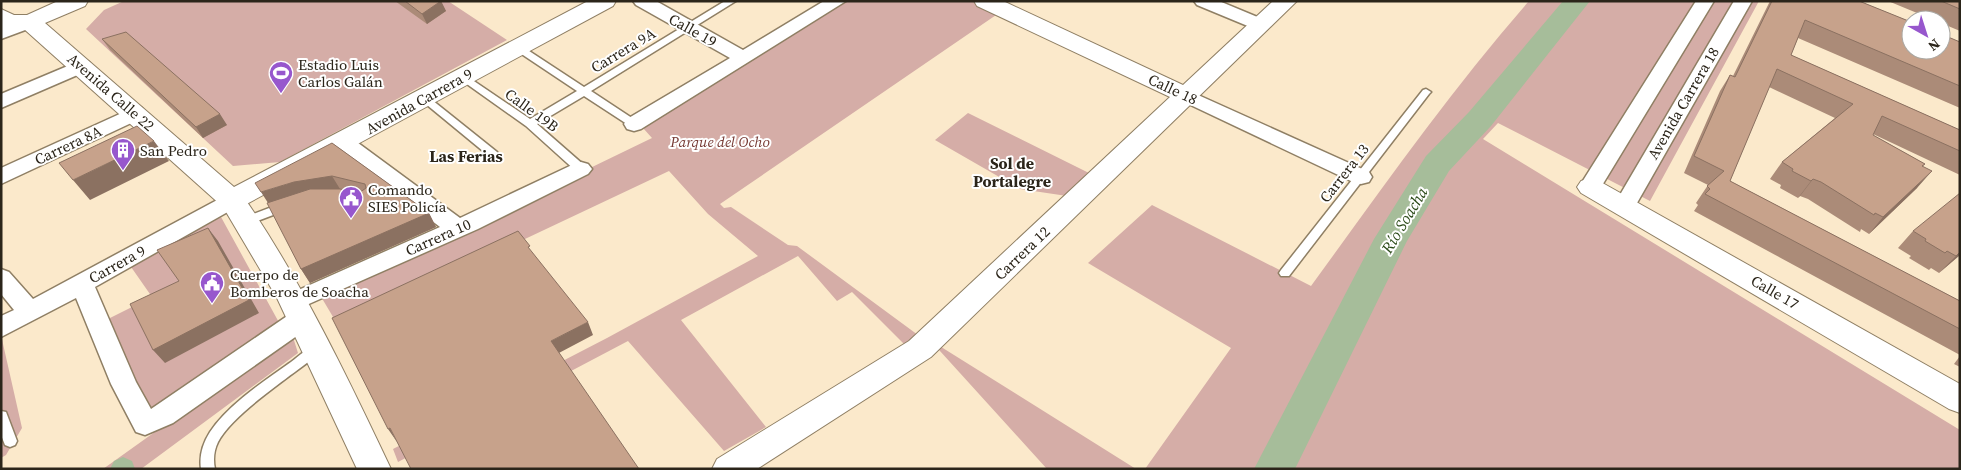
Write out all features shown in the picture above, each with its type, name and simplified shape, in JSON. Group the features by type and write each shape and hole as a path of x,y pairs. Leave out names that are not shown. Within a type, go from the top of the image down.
{"street":[{"path":"1,16 9,22 27,12 77,1"},
{"name":"Avenida Carrera 9","path":"240,210 343,142 605,1"},
{"name":"Calle 19","path":"642,1 744,58"},
{"name":"Calle 18","path":"985,1 1362,177"},
{"path":"1203,1 1261,25"},
{"name":"Carrera 12","path":"729,469 920,349 1286,1"},
{"path":"1590,187 1671,52 1705,1"},
{"name":"Avenida Carrera 18","path":"1624,205 1743,1"},
{"path":"634,124 744,58 828,3"},
{"path":"1,34 27,12"},
{"name":"Avenida Calle 22","path":"27,12 82,66 240,210 318,348 374,469"},
{"path":"1,102 82,66"},
{"name":"Carrera 8A","path":"1,177 135,113"},
{"path":"343,142 457,228"},
{"name":"Carrera 10","path":"82,284 124,384 145,424 164,414 298,310 457,228 581,169"},
{"name":"Calle 17","path":"1590,187 1960,400"},
{"name":"Carrera 9","path":"1,328 82,284 240,210"},
{"path":"1,278 30,312"}],"lane":[{"name":"Carrera 9A","path":"530,124 732,1"},
{"path":"517,47 634,124"},
{"name":"Calle 19B","path":"462,77 530,124 581,169"},
{"name":"Carrera 13","path":"1284,273 1362,177 1426,92"},
{"path":"424,98 493,154"},
{"path":"240,210 297,203"},
{"path":"207,465 216,434 229,420 318,348"},
{"path":"1,416 10,441"}],"green space":[{"name":"Estadio Luis Carlos Galán","path":"124,1 448,1 507,40 280,162 233,166 86,29 104,10"},
{"name":"Parque del Ocho","path":"845,1 971,1 999,13 720,204 724,208 731,207 788,245 797,246 918,335 904,344 852,292 837,301 798,256 681,320 766,427 724,451 628,341 398,462 393,449 607,338 758,256 708,214 669,171 339,327 320,295 458,232 652,138 643,128"},
{"path":"1529,1 1759,1 1650,201 1498,123 1483,139 1960,430 1960,469 1145,469 1231,348 1088,263 1152,205 1311,286 1444,105"},
{"path":"968,113 1091,174 1067,196 1020,189 935,140"},
{"path":"221,217 282,328 146,422 104,321 152,297 129,264"},
{"path":"292,334 298,353 141,469 103,469"},
{"path":"1,335 22,428 6,455 1,458"},
{"path":"930,340 1136,469 1047,469"}],"building":[{"path":"405,1 441,1 422,14"},
{"path":"1772,1 1859,1 1901,18 1901,60 1951,60 1951,38 1960,42 1960,86 1805,20 1791,55 1960,130 1960,151 1882,116 1873,135 1925,164 1922,166 1932,171 1883,217 1875,213 1874,215 1821,182 1813,179 1811,181 1792,171 1793,169 1782,162 1853,104 1777,69 1730,181 1960,301 1960,329 1705,194 1710,189 1707,186 1724,171 1694,156 1730,75 1735,77"},
{"path":"1941,1 1960,1 1960,9"},
{"path":"126,32 220,114 196,127 102,39"},
{"path":"137,126 154,141 73,180 59,163"},
{"name":"Comando SIES Policía","path":"332,143 429,213 301,269 267,203 310,189 340,189 359,193 366,188 365,184 332,176 294,182 261,192 255,183"},
{"path":"1960,193 1960,252 1956,256 1947,251 1945,253 1913,231"},
{"name":"Cuerpo de Bomberos de Soacha","path":"208,228 249,300 153,350 130,304 179,281 157,250"},
{"path":"518,231 530,246 528,247 588,322 551,341 639,469 411,469 390,428 388,429 332,318"}],"waterway":[{"name":"Río Soacha","path":"1274,469 1391,239 1437,164 1480,119 1577,1"}],"place":[{"name":"Estadio Luis Carlos Galán","path":"281,94"},
{"name":"San Pedro","path":"123,171"},
{"name":"Comando SIES Policía","path":"351,219"},
{"name":"Cuerpo de Bomberos de Soacha","path":"212,304"}],"district":[{"name":"Las Ferias","path":"466,156"},
{"name":"Sol de Portalegre","path":"1012,172"}]}
